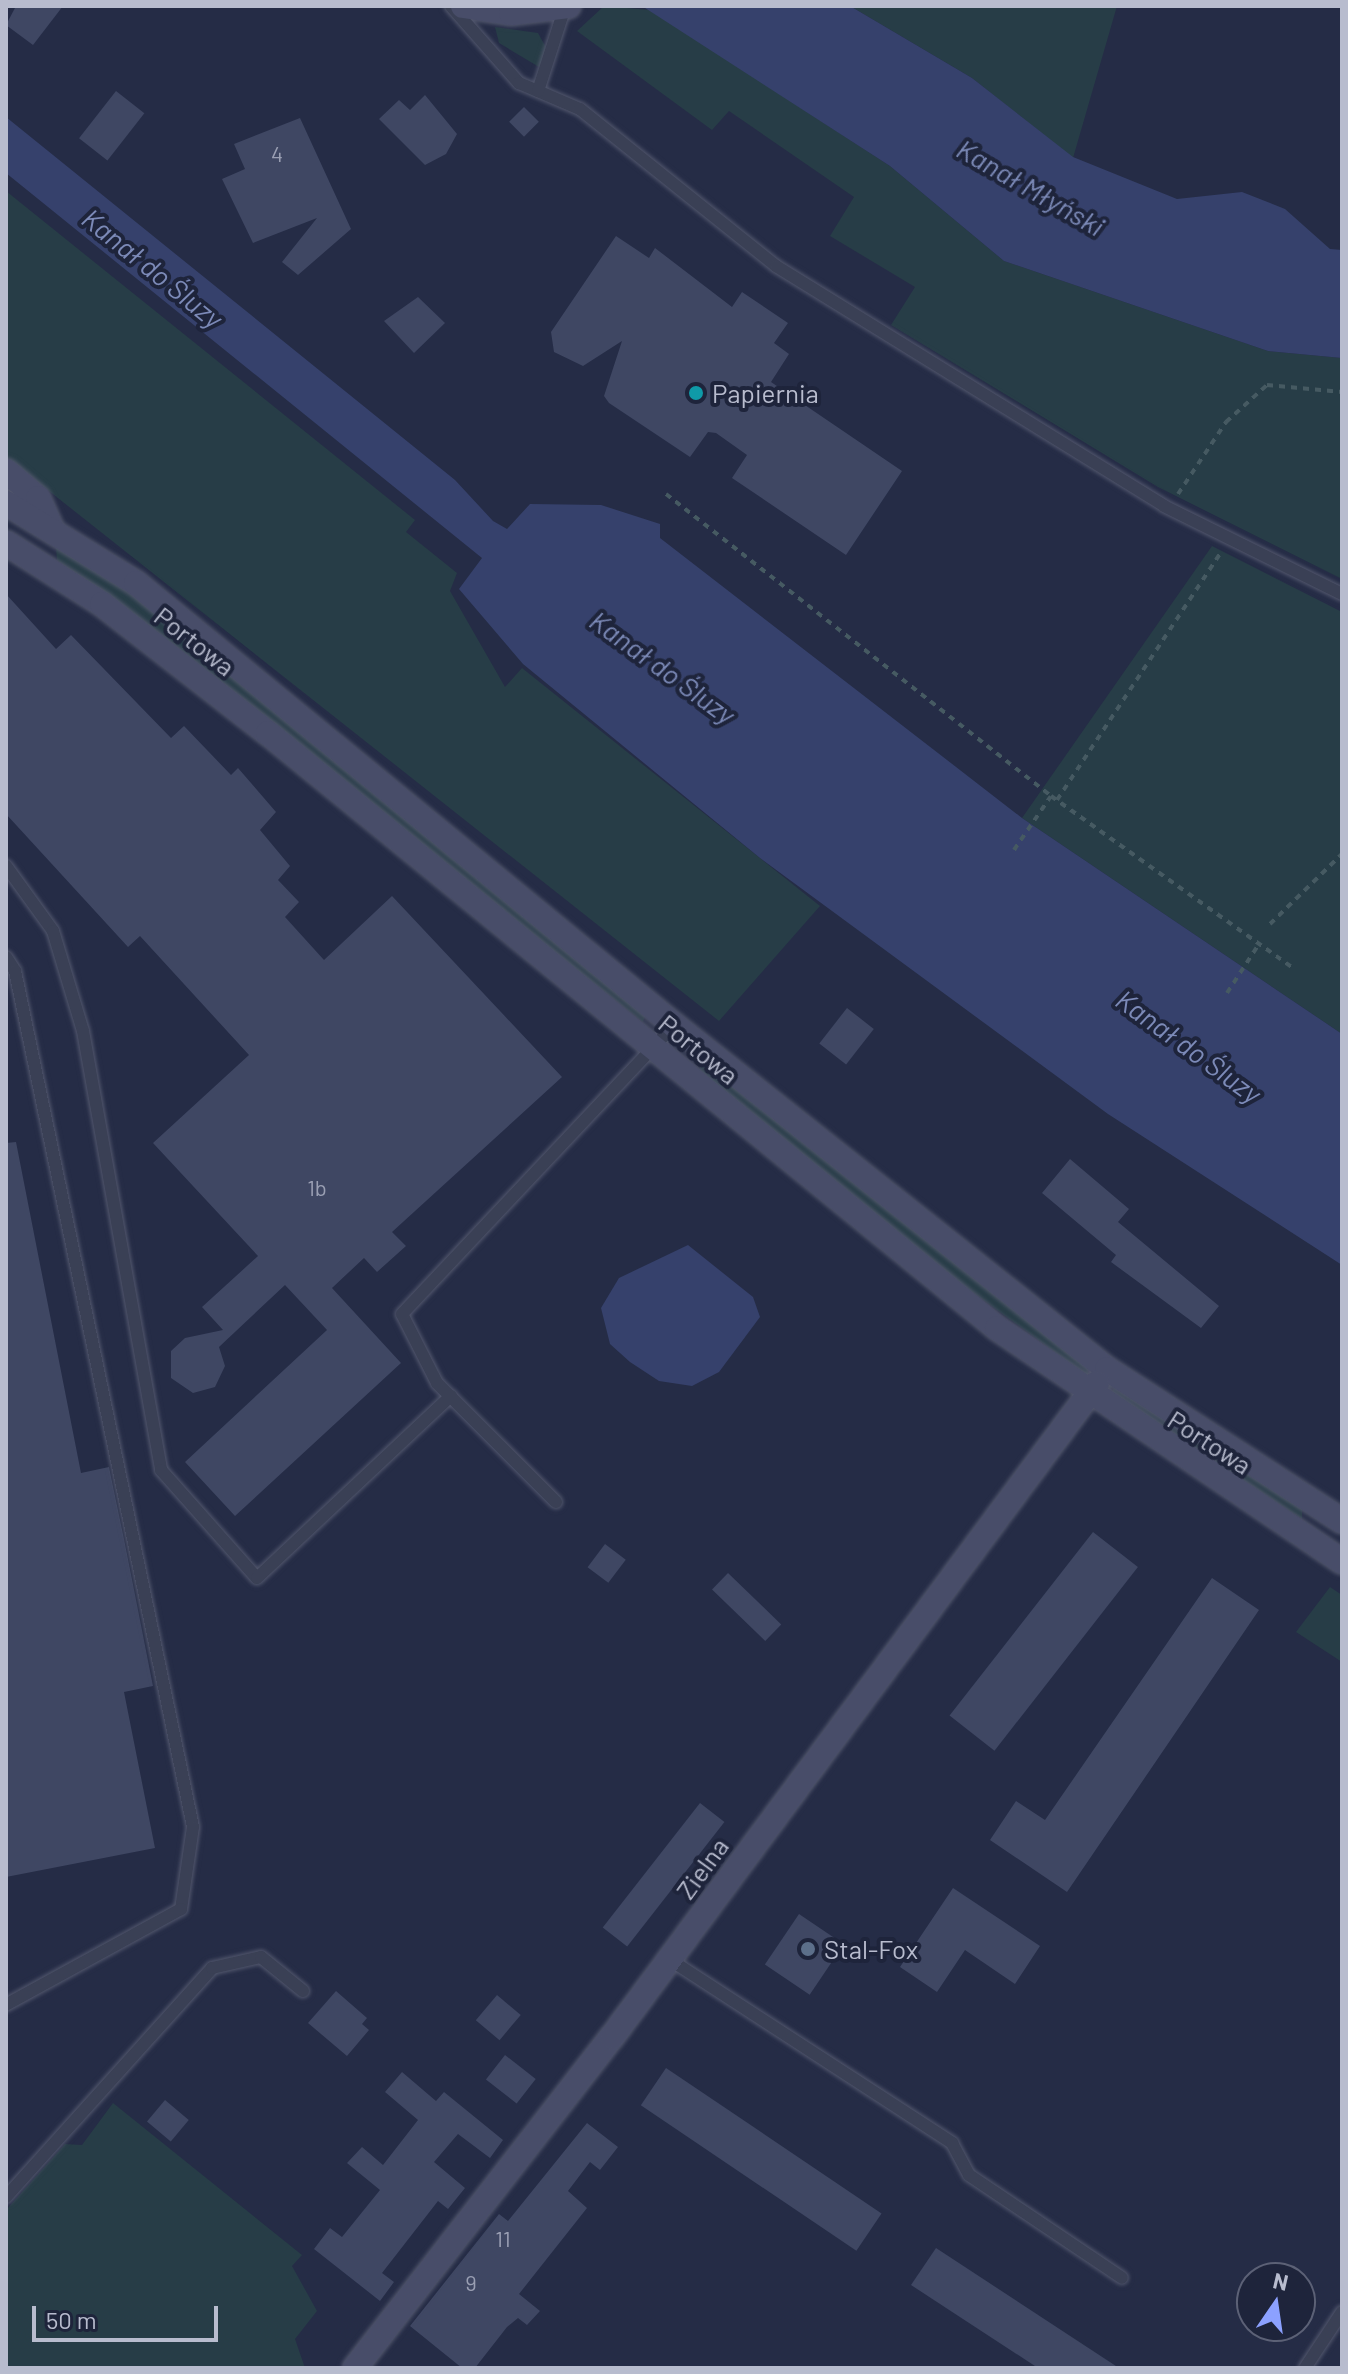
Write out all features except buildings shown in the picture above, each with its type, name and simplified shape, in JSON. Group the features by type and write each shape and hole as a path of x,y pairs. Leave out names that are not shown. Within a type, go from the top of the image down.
{"street":[{"path":"463,6 566,8"},
{"path":"6,471 38,498 53,528 35,560"},
{"name":"Portowa","path":"6,503 53,528 136,583 674,1025 1107,1369 1336,1517"},
{"name":"Portowa","path":"6,543 35,560 268,733 653,1049 1088,1396 1342,1562"},
{"name":"Zielna","path":"355,2368 669,1959 1107,1369"},
{"path":"1312,1542 1336,1517"}],"lane":[{"path":"451,6 519,83 580,109 776,266 1164,506 1342,594"},
{"path":"538,91 566,8"},
{"path":"6,866 53,931 83,1031 161,1470 257,1578 451,1396"},
{"path":"6,957 193,1827 181,1909 6,2005"},
{"path":"556,1502 451,1396 402,1314 674,1025"},
{"path":"6,2197 212,1968 261,1957 303,1991"},
{"path":"669,1959 952,2143 969,2175 1122,2278"},
{"path":"1305,2368 1342,2312"}],"path":[{"path":"1164,506 1193,479 1226,422 1267,385 1342,392"},
{"path":"666,494 1051,796 1294,969"},
{"path":"1057,800 1230,539"},
{"path":"1014,850 1051,796"},
{"path":"1270,924 1342,854"},
{"path":"1227,993 1259,944"}],"shaded area":[{"path":"604,6 650,10 890,166 1004,261 1268,351 1342,358 1342,579 1158,487 891,325 915,287 830,236 854,197 729,111 712,130 577,31"},
{"path":"850,6 1117,6 1073,158 972,78"},
{"path":"495,27 538,33 548,51 539,67 499,43"},
{"path":"6,191 415,520 406,532 457,573 450,591 505,687 522,668 820,906 719,1021 6,457"},
{"path":"1212,546 1342,612 1342,1034 1022,818"},
{"path":"56,548 101,571 198,646 645,1016 643,1022 57,560"},
{"path":"701,1059 1087,1366 1089,1377 942,1270 700,1072"},
{"path":"1114,1388 1302,1506 1302,1519 1111,1393"},
{"path":"1330,1587 1342,1595 1342,1662 1296,1632"},
{"path":"113,2103 302,2255 292,2266 317,2311 295,2339 305,2368 6,2368 6,2210 65,2144 82,2145"}],"water":[{"name":"Kanał Młyński","path":"642,6 850,6 972,78 1073,157 1177,199 1242,192 1285,209 1330,249 1342,250 1342,358 1268,351 1004,261 890,166"},
{"name":"Kanał do Śluzy","path":"6,117 455,480 493,521 507,529 530,504 601,505 660,524 660,538 1022,818 1342,1034 1342,1265 1108,1114 760,858 523,664 459,589 482,558 6,173"},
{"path":"688,1245 753,1297 760,1317 719,1372 692,1386 659,1381 630,1362 610,1344 601,1308 619,1278"}],"place":[{"name":"Papiernia","path":"696,393"},
{"name":"Stal-Fox","path":"808,1949"}]}
